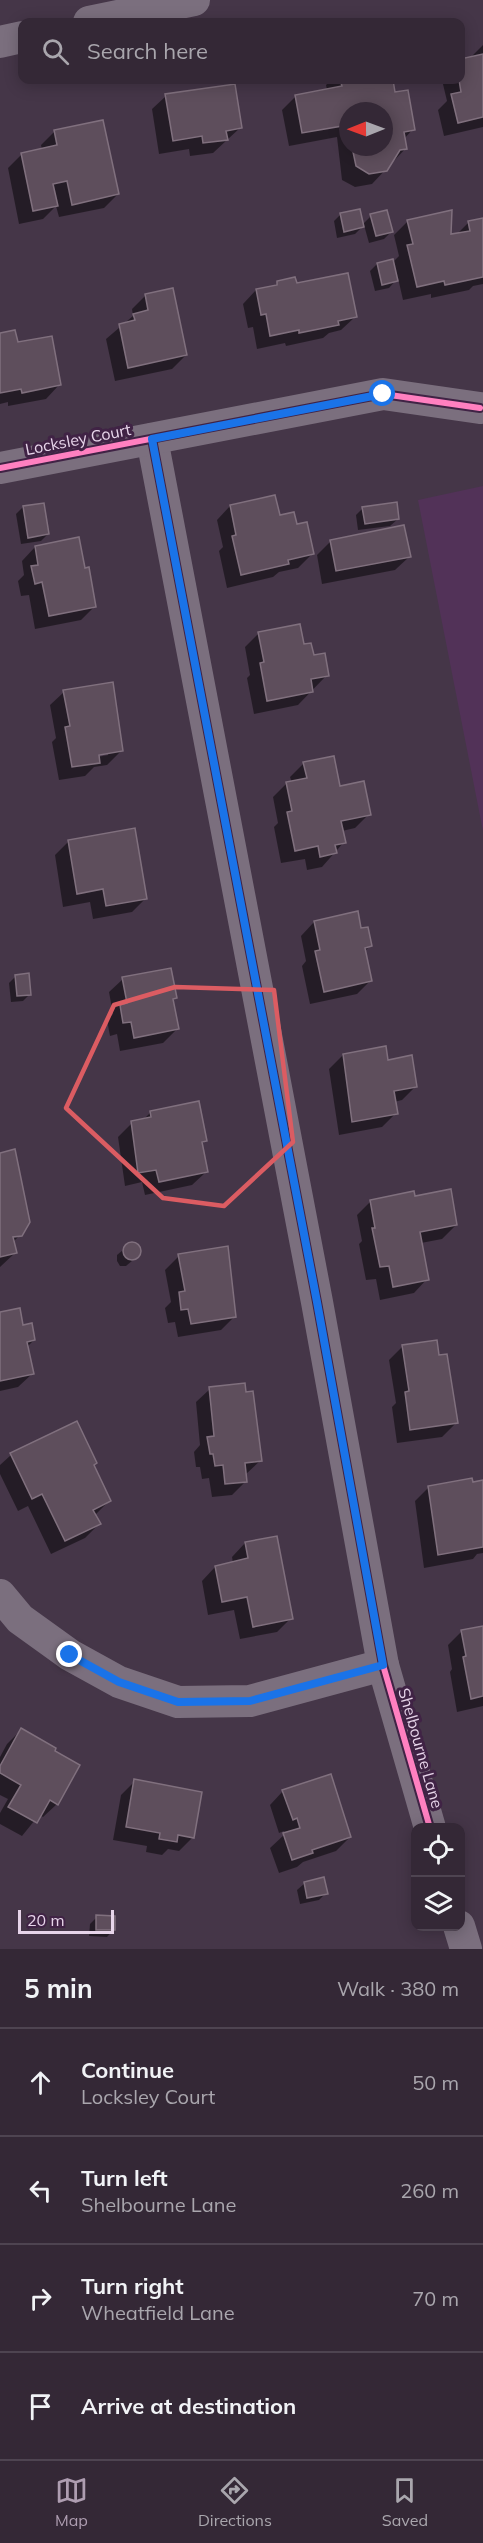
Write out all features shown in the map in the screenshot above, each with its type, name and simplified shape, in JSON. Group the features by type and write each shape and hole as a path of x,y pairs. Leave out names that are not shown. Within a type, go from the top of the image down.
{"street":[{"path":"108,18 194,0"},
{"path":"0,42 18,38"},
{"name":"Locksley Court","path":"0,468 383,394 480,408"},
{"name":"Shelbourne Lane","path":"152,439 317,1302 383,1665 429,1823"},
{"path":"0,1595 20,1619 70,1655 119,1682 178,1702 250,1701 383,1665"},
{"path":"461,1931 466,1949"}],"highlighted area":[{"path":"175,987 274,990 293,1142 224,1206 163,1198 66,1108 114,1005"}],"shaded area":[{"path":"483,486 483,831 418,500"}],"building":[{"path":"483,54 483,117 458,123 451,94 461,92 460,84 465,84 465,58"},
{"path":"235,84 242,128 226,131 228,140 203,143 202,136 173,141 165,94"},
{"path":"341,84 394,84 395,92 408,90 415,130 404,132 407,149 400,150 387,171 369,174 356,166 354,156 393,156 393,102 339,102 339,127 302,133 295,95 342,86"},
{"path":"103,120 119,194 72,205 67,181 53,184 58,206 33,211 21,153 57,145 54,130"},
{"path":"360,209 364,227 344,232 340,213"},
{"path":"387,210 393,232 376,236 370,214"},
{"path":"452,210 451,234 470,231 468,221 483,218 483,277 445,285 444,281 417,287 407,245 413,244 407,220"},
{"path":"393,259 398,281 382,285 377,263"},
{"path":"348,273 357,317 338,321 339,325 270,336 266,314 261,315 256,289 277,285 277,281 295,277 297,283"},
{"path":"173,288 187,355 128,368 119,324 135,320 133,314 148,310 145,294"},
{"path":"15,330 18,342 52,336 61,385 22,393 21,389 0,393 0,333"},
{"path":"275,495 280,515 294,512 297,524 307,522 314,554 288,560 289,564 241,575 232,536 236,535 230,505"},
{"path":"397,502 399,519 365,524 362,507"},
{"path":"44,503 49,534 28,538 23,506"},
{"path":"404,525 411,557 336,571 330,540"},
{"path":"79,537 85,568 89,567 96,607 49,616 42,582 35,584 31,566 38,565 35,546"},
{"path":"300,624 304,644 311,643 314,655 325,653 329,676 311,679 313,692 267,701 260,663 264,662 258,632"},
{"path":"113,682 123,751 99,755 100,763 72,767 65,727 70,726 63,690"},
{"path":"334,756 340,786 364,781 371,815 341,821 346,843 335,845 337,853 320,857 318,846 295,851 287,812 292,811 286,782 307,778 303,762"},
{"path":"135,828 147,899 106,906 103,889 77,894 68,840"},
{"path":"358,911 361,928 368,927 372,946 365,948 372,981 324,992 315,951 320,950 314,921"},
{"path":"171,968 177,998 173,999 179,1029 134,1038 131,1022 123,1023 120,1005 127,1003 122,977"},
{"path":"29,973 31,995 17,996 15,975"},
{"path":"386,1046 388,1060 412,1055 417,1087 394,1091 398,1114 352,1122 343,1054"},
{"path":"199,1101 207,1141 202,1142 208,1172 159,1182 156,1170 138,1173 131,1121 151,1117 150,1111"},
{"path":"15,1149 30,1222 22,1236 13,1237 17,1253 0,1257 0,1153"},
{"path":"451,1189 457,1225 420,1232 429,1280 393,1287 389,1266 380,1267 372,1228 375,1228 370,1200 414,1191 415,1196"},
{"path":"132,1242 138,1245 141,1251 138,1257 132,1260 126,1257 123,1251 126,1245"},
{"path":"228,1246 236,1317 191,1324 188,1309 181,1310 179,1292 185,1291 178,1254"},
{"path":"20,1308 23,1325 32,1323 35,1340 27,1342 34,1374 0,1381 0,1312"},
{"path":"437,1340 439,1355 447,1354 458,1423 410,1430 405,1392 409,1391 402,1345"},
{"path":"245,1383 246,1392 253,1391 262,1461 245,1463 247,1482 225,1484 223,1465 215,1466 207,1437 214,1436 209,1387"},
{"path":"77,1421 97,1463 94,1465 111,1501 93,1510 101,1524 65,1541 42,1494 32,1499 10,1453"},
{"path":"472,1478 473,1482 483,1480 483,1547 438,1555 428,1486"},
{"path":"277,1536 293,1619 253,1627 247,1597 222,1602 215,1566 248,1558 245,1542"},
{"path":"483,1626 483,1696 471,1699 463,1657 466,1656 461,1630"},
{"path":"21,1728 80,1765 58,1805 50,1800 37,1823 8,1807 21,1785 0,1773 0,1766"},
{"path":"331,1774 351,1837 312,1850 313,1853 292,1860 283,1833 300,1828 297,1818 293,1820 282,1790"},
{"path":"134,1779 202,1792 194,1838 178,1835 177,1842 159,1839 160,1833 126,1827"},
{"path":"324,1877 328,1894 307,1898 304,1882"},
{"path":"96,1915 115,1916 115,1930 96,1930"}],"cycle path":[{"path":"0,468 383,394 480,408"},
{"path":"152,439 317,1302 383,1665 429,1823"}],"route":[{"path":"70,1655 119,1682 178,1702 250,1701 383,1665 317,1302 152,439 383,394"}]}
